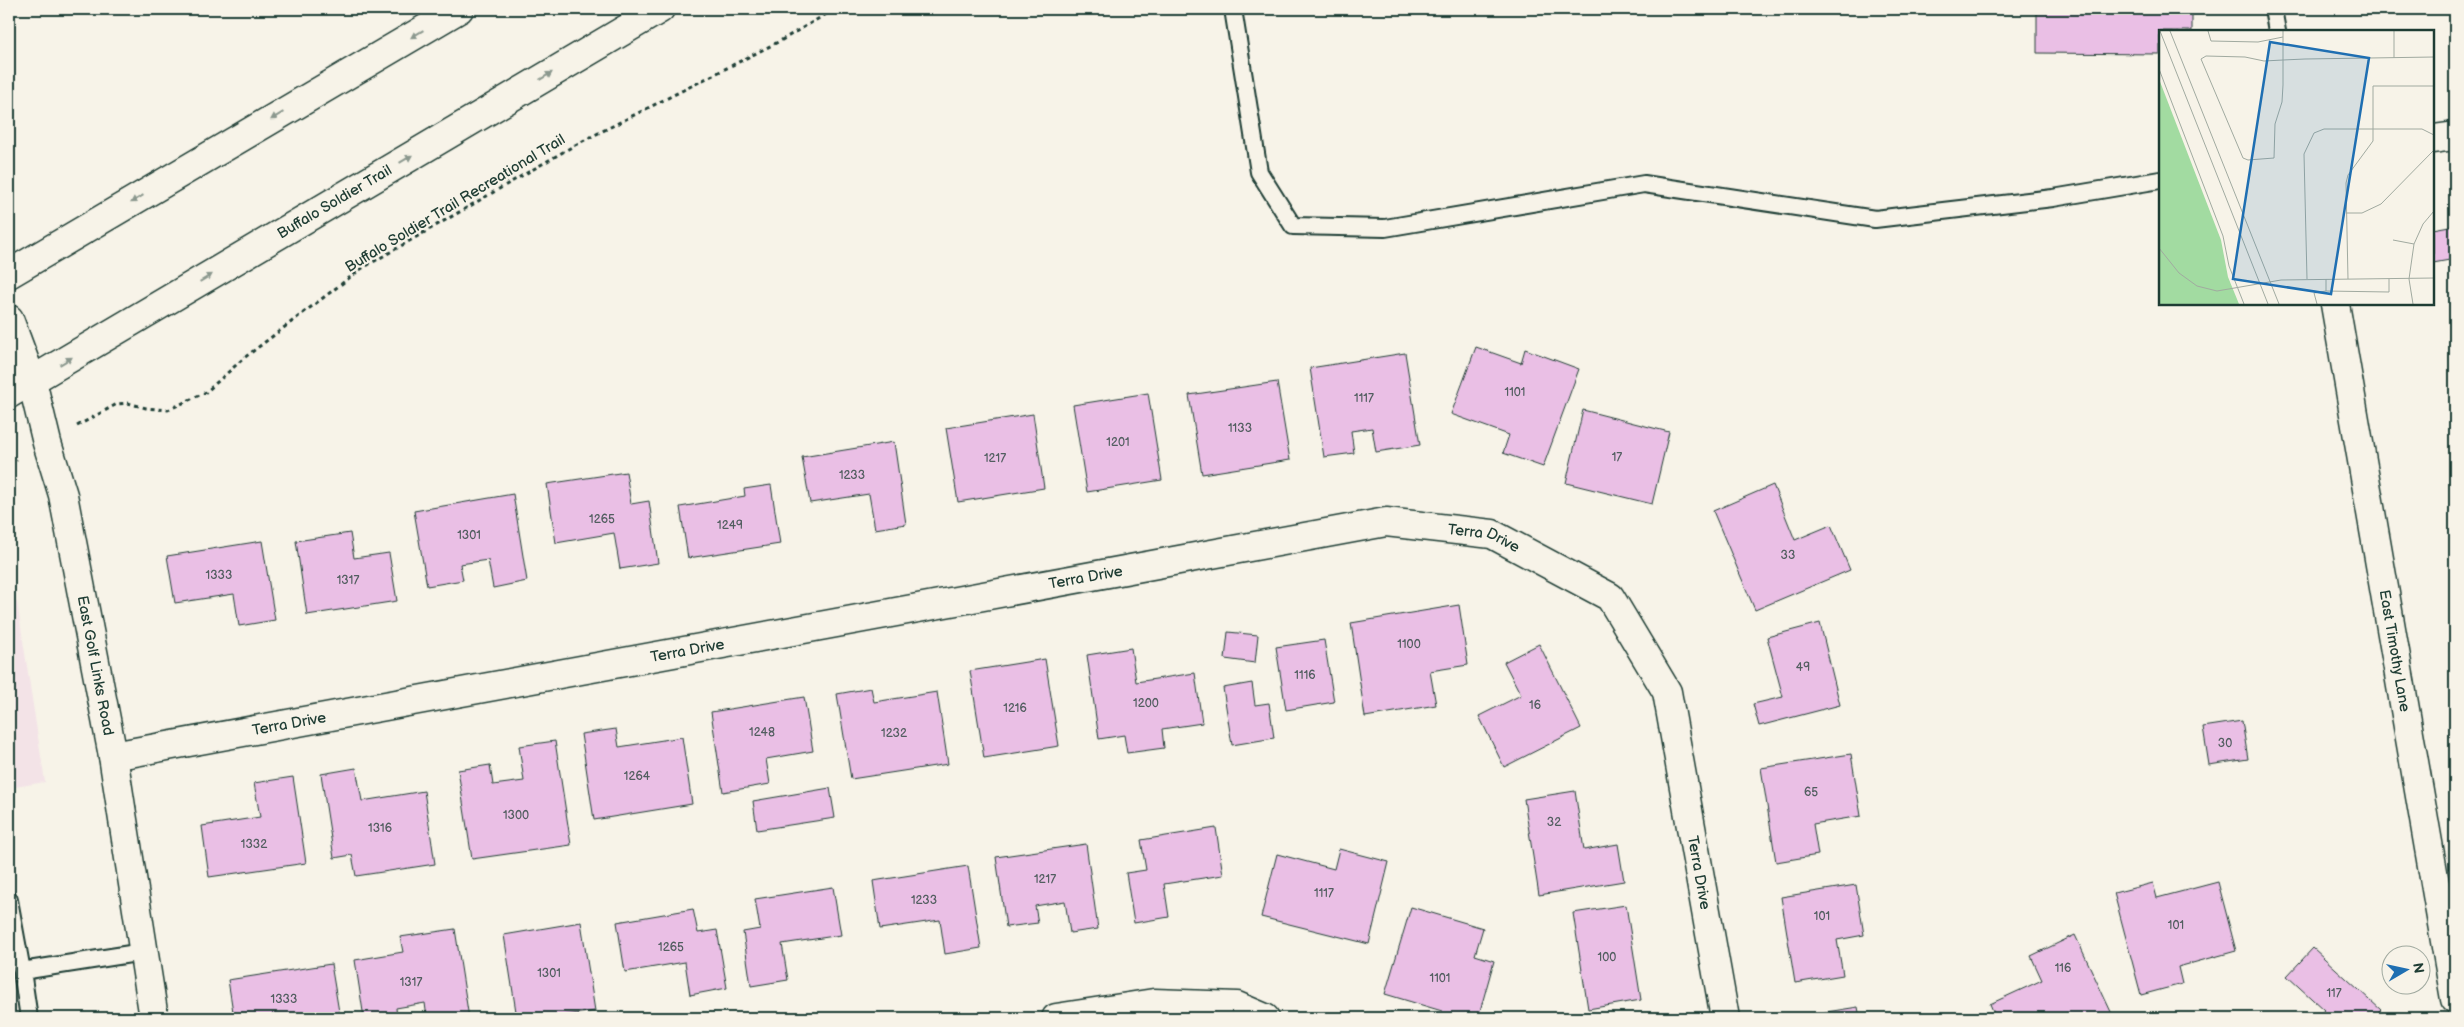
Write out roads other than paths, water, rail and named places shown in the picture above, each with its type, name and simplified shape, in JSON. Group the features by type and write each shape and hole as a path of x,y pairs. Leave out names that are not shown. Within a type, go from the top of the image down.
{"street":[{"path":"9,274 459,9"},
{"name":"Buffalo Soldier Trail","path":"9,394 660,9"},
{"path":"2434,139 2455,136"},
{"name":"East Timothy Lane","path":"2335,305 2455,998"},
{"name":"East Golf Links Road","path":"9,320 32,381 47,443 63,495 113,756 154,1018"},
{"name":"Terra Drive","path":"113,756 1386,522 1492,534 1610,597 1667,692 1725,1018"},
{"path":"1056,1018 1154,1003 1237,1006 1264,1018"}],"lane":[{"path":"1233,9 1259,172 1293,226 1385,228 1644,184 1875,219 2052,198 2159,180"},
{"path":"2273,9 2277,30"},
{"path":"9,900 30,1018"},
{"path":"22,971 143,952"}]}
